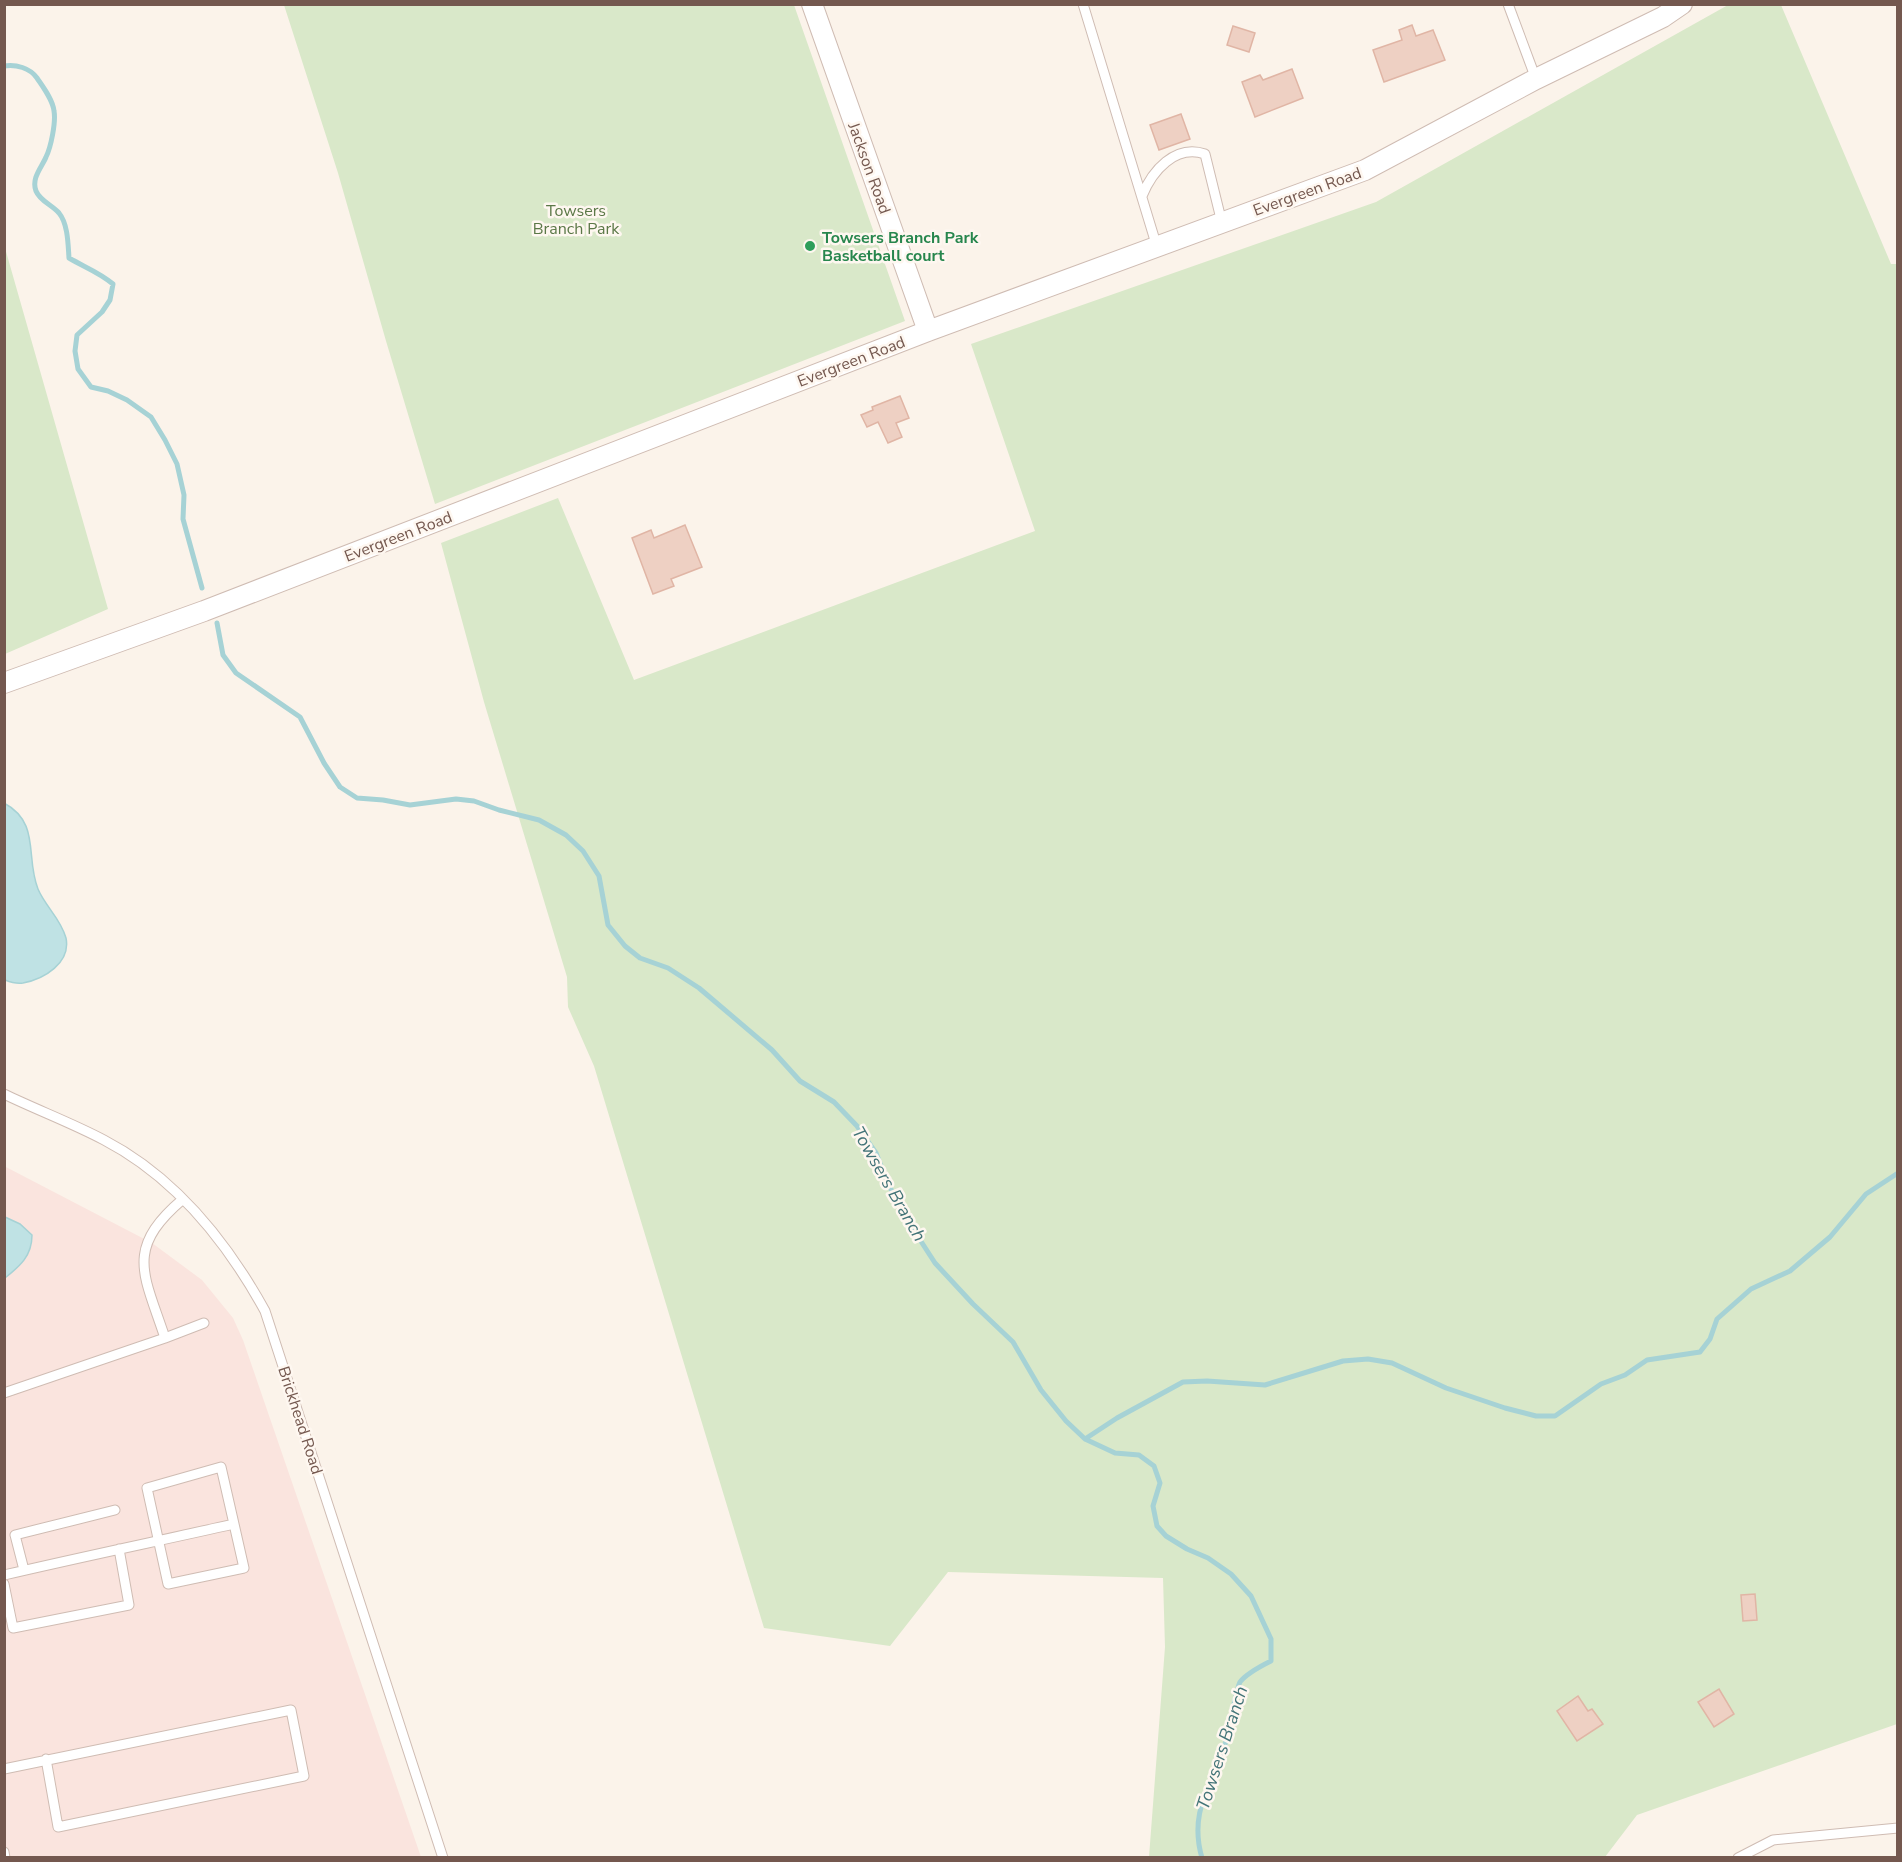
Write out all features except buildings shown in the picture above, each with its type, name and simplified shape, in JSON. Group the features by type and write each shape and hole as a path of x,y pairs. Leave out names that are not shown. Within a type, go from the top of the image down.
{"street":[{"name":"Jackson Road","path":"812,4 928,331"},
{"name":"Evergreen Road","path":"4,683 204,611 928,331 1365,170 1536,79 1663,17 1682,4"}],"lane":[{"path":"1083,4 1157,247"},
{"path":"1508,4 1536,79"},
{"path":"1142,196 1149,178 1164,163 1182,153 1205,154 1222,223"},
{"name":"Brickhead Road","path":"5,1094 105,1140 136,1159 170,1186 215,1234 239,1266 265,1311 443,1857"},
{"path":"165,1338 145,1276 143,1256 149,1236 165,1214 183,1199"},
{"path":"4,1393 204,1323"},
{"path":"221,1467 244,1568 168,1584 157,1541 147,1488 221,1467"},
{"path":"24,1570 15,1535 115,1510"},
{"path":"4,1575 234,1524"},
{"path":"4,1584 13,1628 129,1605 119,1549"},
{"path":"4,1769 46,1759 291,1710 304,1776 58,1827 46,1759"},
{"path":"1738,1857 1773,1840 1898,1828"}],"shaded area":[{"path":"4,1166 152,1243 202,1280 233,1318 243,1340 421,1857 5,1857"}],"green space":[{"name":"Towsers Branch Park","path":"284,5 794,5 905,321 435,504 338,173"},
{"path":"1728,5 1781,5 1891,264 1897,264 1897,1724 1637,1815 1605,1857 1149,1857 1165,1647 1163,1578 948,1572 890,1646 764,1628 594,1066 568,1007 567,977 484,702 441,543 558,498 634,680 1035,531 971,344 1376,202"},
{"path":"5,248 108,609 4,654"}],"water":[{"path":"4,803 16,811 23,820 28,831 34,877 38,889 66,938 64,955 54,968 39,978 21,983 5,980"},
{"path":"5,1217 20,1224 32,1235 27,1255 20,1265 5,1278"}],"waterway":[{"name":"Towsers Branch","path":"4,66 18,66 27,69 37,78 52,102 53,134 48,153 36,177 35,186 40,198 56,210 62,218 67,234 69,258 113,284 110,300 102,312 77,335 75,351 78,369 91,387 108,391 127,400 151,417 165,440 177,464 184,495 183,519 202,588"},
{"name":"Towsers Branch","path":"217,623 223,655 236,673 300,717 324,763 340,787 357,798 410,805 456,799 474,801 539,820 566,835 583,851 599,876 608,925 625,946 640,958 668,968 699,988 772,1050 800,1081 834,1102 857,1126 876,1153 888,1184 935,1263 1013,1342 1041,1390 1066,1421 1085,1439 1115,1453 1139,1455 1154,1466 1160,1483 1153,1506 1157,1526 1166,1536 1208,1558 1231,1574 1251,1596 1271,1639 1271,1661 1246,1676 1238,1686 1226,1741 1200,1811 1198,1841 1202,1858"},
{"path":"1085,1439 1117,1418 1183,1382 1207,1381 1265,1385 1343,1361 1368,1359 1392,1363 1446,1388 1505,1408 1536,1416 1555,1416 1601,1384 1625,1375 1647,1360 1700,1352 1710,1339 1717,1319 1751,1289 1790,1271 1830,1237 1866,1194 1898,1173"}],"place":[{"name":"Towsers Branch Park Basketball court","path":"810,246"}]}
